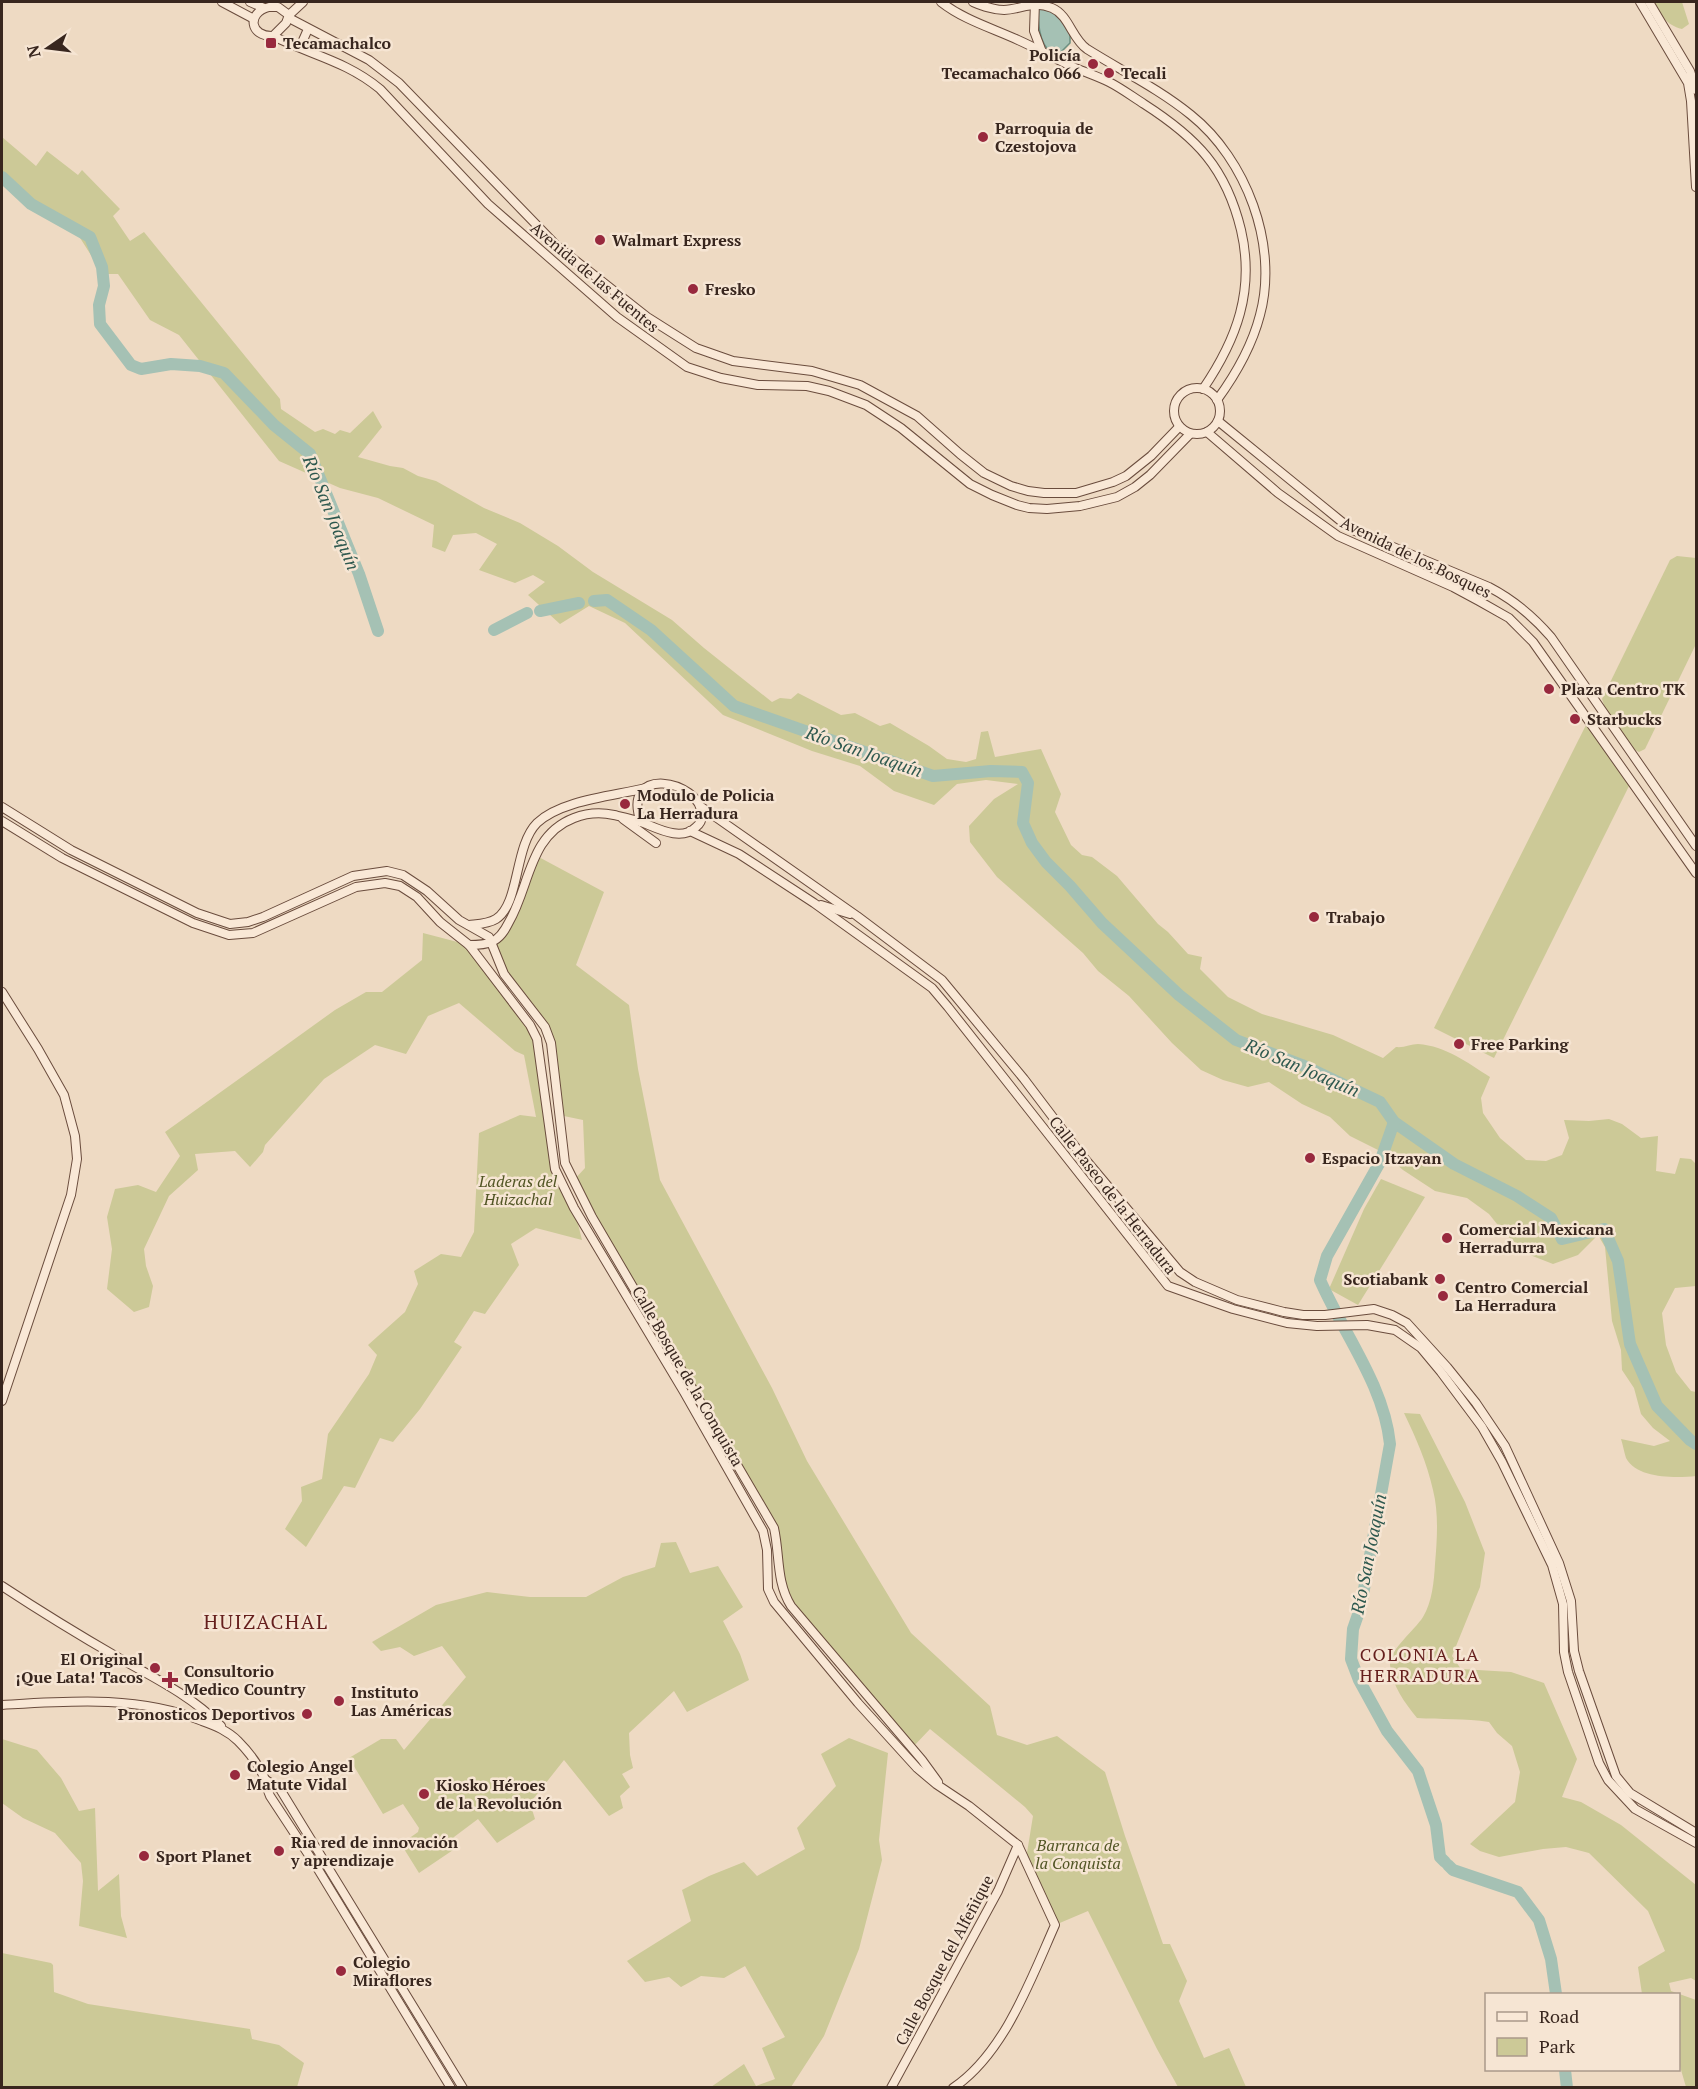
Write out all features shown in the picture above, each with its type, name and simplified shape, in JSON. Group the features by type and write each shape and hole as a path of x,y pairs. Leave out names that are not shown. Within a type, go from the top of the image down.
{"main road":[{"path":"222,2 254,19"},
{"path":"250,2 264,8 278,7 285,2"},
{"path":"264,8 254,19 254,27 266,36 273,36 303,2"},
{"path":"941,2 960,16 985,25 1110,83 1175,124 1192,138 1222,178 1231,198 1245,247 1246,283 1238,323 1226,352 1203,389"},
{"path":"974,2 1001,10 1035,2 1058,11"},
{"path":"1035,2 1034,31 1043,52"},
{"path":"1057,2 1058,11 1085,48 1172,100 1192,115 1214,135 1240,172 1263,243 1263,299 1258,322 1245,353 1234,376 1217,400"},
{"path":"1640,2 1688,83 1696,187"},
{"path":"1649,2 1690,71 1696,90"},
{"path":"278,7 289,16"},
{"name":"Avenida de las Fuentes","path":"289,16 308,29 369,60 399,83 557,246 647,317 696,348 733,361 820,373 868,388 917,416 984,472 1011,486 1044,493 1076,493 1126,476 1151,456 1179,427"},
{"path":"300,47 308,29"},
{"name":"Avenida de las Fuentes","path":"273,36 346,66 380,89 477,193 617,316 687,367 721,378 758,385 807,386 829,391 866,405 884,416 970,484 1017,506 1047,509 1100,501 1117,496 1135,487 1190,434"},
{"path":"546,255 549,250 557,246"},
{"path":"555,263 563,258 564,252"},
{"path":"866,405 871,398 868,388"},
{"path":"1191,388 1203,389 1214,395 1217,400 1220,409 1218,421 1207,432 1198,435 1190,434 1179,427 1173,411 1177,399 1185,391 1191,388"},
{"path":"884,416 885,406 894,402"},
{"name":"Avenida de los Bosques","path":"1218,421 1355,531 1489,587 1528,612 1551,637 1696,846"},
{"name":"Avenida de los Bosques","path":"1207,432 1278,493 1338,536 1454,587 1509,618 1533,642 1696,873"},
{"path":"468,925 485,923 497,918 507,905 526,837 538,823 552,813 567,806 646,788 655,783 672,784 685,791 700,806 701,820 690,831 669,832 620,816 595,813 574,818 556,827 545,837 535,855 516,911 505,929 491,942 469,945"},
{"path":"641,822 638,811 639,797 646,788"},
{"path":"1649,805 1662,796"},
{"path":"606,797 607,814"},
{"name":"Calle Paseo de la Herradura","path":"700,806 857,916 942,980 1024,1079 1080,1153 1180,1272 1195,1282 1237,1300 1284,1312 1325,1315 1374,1309 1407,1323 1447,1367 1505,1446 1567,1582 1571,1601 1574,1651 1579,1671 1616,1776 1630,1792 1696,1833"},
{"path":"2,807 71,850 186,908 230,924 263,917 353,876 387,871 403,875 417,884 446,910 484,933 491,942"},
{"path":"620,816 656,843"},
{"name":"Calle Bosque de la Conquista","path":"2,821 62,858 193,923 229,935 253,933 356,887 385,883 400,886 417,897 440,922 469,945 530,1025 537,1039 555,1169 574,1208 684,1392 763,1531 768,1550 768,1589 774,1602 910,1762 1018,1845 1055,1925 1022,2001 981,2064 953,2088"},
{"name":"Calle Paseo de la Herradura","path":"690,831 739,854 814,903 922,981 939,996 1168,1286 1233,1310 1287,1323 1325,1326 1366,1325 1395,1330 1421,1348 1482,1427 1502,1462 1552,1565 1563,1604 1564,1652 1568,1672 1599,1763 1608,1780 1635,1809 1696,1843"},
{"path":"132,893 137,882"},
{"path":"814,903 857,916"},
{"name":"Calle Bosque de la Conquista","path":"491,942 504,974 545,1027 551,1043 566,1163 573,1181 774,1528 779,1550 779,1576 785,1596 791,1606 922,1760 941,1786"},
{"path":"482,964 496,958"},
{"path":"2,992 64,1095 75,1136 77,1159 68,1205 2,1401"},
{"path":"1153,1267 1165,1266 1170,1261"},
{"path":"2,1586 46,1615 171,1687 207,1711 238,1741 266,1780 280,1789 463,2088"},
{"path":"858,1703 867,1696"},
{"path":"2,1705 102,1701 142,1705 185,1714 225,1730"},
{"path":"266,1780 270,1796 316,1866 451,2088"},
{"name":"Calle Bosque del Alfeñique","path":"891,2088 998,1892 1018,1845"}],"green space":[{"path":"1652,2 1682,2 1689,24 1682,29 1672,25"},
{"path":"2,137 36,166 47,151 78,175 82,170 120,209 113,216 130,241 144,232 280,399 281,409 315,432 323,429 335,434 340,430 350,433 373,411 382,427 358,457 403,468 418,476 436,481 484,508 520,523 558,546 593,572 672,620 772,702 780,698 791,699 798,693 841,715 855,713 880,726 890,723 947,759 966,762 976,759 981,732 988,731 995,757 1041,749 1061,794 1055,812 1071,845 1082,855 1092,857 1117,876 1158,924 1188,954 1202,957 1200,969 1228,997 1262,1014 1333,1035 1383,1058 1396,1047 1418,1044 1438,1048 1456,1056 1490,1077 1481,1098 1483,1113 1500,1138 1526,1160 1546,1161 1562,1155 1569,1138 1564,1120 1609,1119 1622,1124 1641,1138 1658,1136 1656,1171 1675,1174 1680,1158 1691,1159 1696,1164 1696,1286 1675,1288 1662,1313 1666,1345 1676,1372 1691,1391 1696,1392 1696,1476 1658,1476 1639,1470 1626,1458 1621,1439 1654,1446 1670,1441 1653,1428 1641,1414 1634,1388 1622,1370 1621,1350 1612,1321 1605,1247 1598,1235 1578,1255 1553,1264 1530,1255 1505,1234 1489,1214 1467,1198 1435,1191 1403,1170 1382,1152 1350,1136 1330,1117 1302,1104 1269,1082 1248,1087 1223,1080 1201,1070 1172,1043 1129,996 1098,971 1083,953 997,877 970,842 969,826 994,799 1018,784 986,780 957,784 934,805 894,791 860,766 812,751 723,715 625,623 589,606 560,624 528,595 545,582 533,575 515,583 479,570 497,544 476,533 453,535 445,552 432,547 434,525 378,498 340,488 279,461 179,335 150,320 118,274 103,274 75,230 29,205 2,178"},
{"path":"1677,556 1696,558 1696,644 1645,749 1639,752 1635,750 1605,708 1602,699 1670,560"},
{"path":"1588,721 1631,782 1494,1058 1434,1028"},
{"name":"Barranca de la Conquista","path":"535,855 604,892 576,965 629,1005 638,1069 660,1180 772,1388 807,1461 911,1633 990,1706 997,1735 1027,1745 1057,1736 1105,1772 1163,1944 1170,1944 1187,1981 1179,2001 1204,2058 1229,2048 1246,2087 1178,2087 1088,1911 1055,1925 1026,1859 1033,1816 930,1729 912,1748 785,1596 774,1528 573,1181 585,1168 583,1120 559,1115 545,1027 504,974 491,942 500,939"},
{"name":"Laderas del Huizachal","path":"423,933 469,945 537,1039 555,1169 574,1208 582,1240 536,1228 511,1244 519,1265 485,1314 474,1311 454,1342 462,1347 420,1409 393,1442 380,1438 355,1488 344,1486 306,1547 285,1529 302,1501 301,1487 322,1479 328,1434 369,1374 377,1355 368,1345 405,1312 418,1284 414,1271 441,1254 461,1257 474,1232 479,1133 520,1115 536,1117 524,1055 515,1051 459,1003 428,1016 406,1054 375,1045 324,1079 265,1145 263,1152 250,1167 235,1151 195,1154 198,1170 169,1196 144,1249 146,1266 153,1286 149,1307 134,1312 107,1289 112,1249 107,1217 115,1189 138,1185 156,1192 180,1156 165,1132 335,1010 366,992 382,992 422,960"},
{"path":"1381,1179 1425,1197 1358,1305 1329,1289 1364,1209"},
{"path":"1404,1413 1420,1414 1465,1502 1485,1553 1480,1587 1452,1656 1461,1669 1511,1672 1544,1683 1577,1759 1562,1797 1581,1802 1621,1825 1696,1885 1696,1981 1691,1978 1669,1983 1671,1991 1677,1993 1642,1993 1638,1967 1665,1951 1648,1911 1589,1853 1566,1847 1499,1857 1480,1851 1470,1844 1515,1802 1520,1772 1512,1746 1497,1733 1489,1722 1417,1718 1396,1687 1391,1673 1393,1653 1423,1617 1429,1605 1433,1585 1437,1536 1436,1508 1431,1480"},
{"path":"676,1542 690,1573 718,1566 743,1607 723,1621 740,1654 749,1680 687,1712 674,1691 629,1733 633,1768 622,1774 630,1787 620,1796 623,1808 609,1816 564,1760 530,1803 535,1819 497,1843 478,1819 454,1837 459,1846 419,1873 401,1844 418,1832 419,1828 403,1804 383,1814 349,1758 381,1739 396,1739 404,1750 466,1677 442,1646 414,1656 400,1647 381,1651 372,1642 436,1605 487,1592 530,1597 586,1597 623,1577 655,1567 661,1543"},
{"path":"849,1738 888,1753 879,1840 882,1860 859,1949 824,2036 791,2087 711,2087 744,2064 756,2086 775,2079 762,2048 785,2037 745,1966 724,1978 701,1976 681,1987 669,1977 645,1982 627,1961 691,1921 682,1890 744,1862 757,1876 805,1849 797,1828 836,1786 821,1754"},
{"path":"2,1739 37,1750 61,1778 79,1811 95,1808 98,1891 119,1874 121,1916 127,1938 79,1926 83,1881 81,1863 55,1833 23,1818 2,1803"},
{"path":"2,1953 51,1963 54,1992 88,2004 250,2029 252,2039 279,2045 304,2063 297,2087 2,2087"},
{"path":"1680,1994 1696,2000 1696,2087 1686,2087 1680,2066"}],"shaded area":[{"path":"1038,4 1059,12 1070,32 1070,43 1061,52 1052,53 1041,38"}],"waterway":[{"name":"Río San Joaquín","path":"2,177 31,204 90,237 102,267 104,286 99,305 100,324 131,365 141,369 171,364 200,366 224,373 274,425 310,454 359,574 378,631"},
{"name":"Río San Joaquín","path":"594,601 607,600 651,630 734,706 933,776 991,771 1022,772 1028,783 1023,823 1032,843 1046,862 1102,923 1179,995 1236,1040 1302,1065 1380,1102 1394,1122 1454,1164 1517,1196 1551,1218 1562,1239 1604,1229 1618,1261 1630,1344 1657,1406 1696,1444"},
{"name":"Río San Joaquín","path":"540,611 579,603"},
{"name":"Río San Joaquín","path":"494,630 527,613"},
{"name":"Río San Joaquín","path":"1394,1122 1380,1162 1327,1256 1320,1280 1380,1401 1390,1444 1361,1606 1353,1629 1351,1659 1359,1680 1387,1731 1418,1771 1436,1825 1440,1857 1445,1862"},
{"name":"Río San Joaquín","path":"1448,1865 1453,1870 1518,1892 1539,1920 1551,1959 1556,1993"},
{"name":"Río San Joaquín","path":"1565,2071 1567,2088"}],"place":[{"name":"Tecamachalco","path":"271,43"},
{"name":"Policía Tecamachalco 066","path":"1093,64"},
{"name":"Tecali","path":"1109,73"},
{"name":"Parroquia de Czestojova","path":"983,137"},
{"name":"Walmart Express","path":"600,240"},
{"name":"Fresko","path":"693,289"},
{"name":"Plaza Centro TK","path":"1549,689"},
{"name":"Starbucks","path":"1575,719"},
{"name":"Modulo de Policia La Herradura","path":"625,804"},
{"name":"Trabajo","path":"1314,917"},
{"name":"Free Parking","path":"1459,1044"},
{"name":"Espacio Itzayan","path":"1310,1158"},
{"name":"Comercial Mexicana Herradurra","path":"1447,1238"},
{"name":"Scotiabank","path":"1440,1279"},
{"name":"Centro Comercial La Herradura","path":"1443,1296"},
{"name":"El Original ¡Que Lata! Tacos","path":"155,1668"},
{"name":"Consultorio Medico Country","path":"170,1680"},
{"name":"Instituto Las Américas","path":"339,1701"},
{"name":"Pronosticos Deportivos","path":"307,1714"},
{"name":"Colegio Angel Matute Vidal","path":"235,1775"},
{"name":"Kiosko Héroes de la Revolución","path":"424,1794"},
{"name":"Ria red de innovación y aprendizaje","path":"279,1851"},
{"name":"Sport Planet","path":"144,1856"},
{"name":"Colegio Miraflores","path":"341,1971"}],"district":[{"name":"HUIZACHAL","path":"266,1622"},
{"name":"COLONIA LA HERRADURA","path":"1420,1665"}]}
